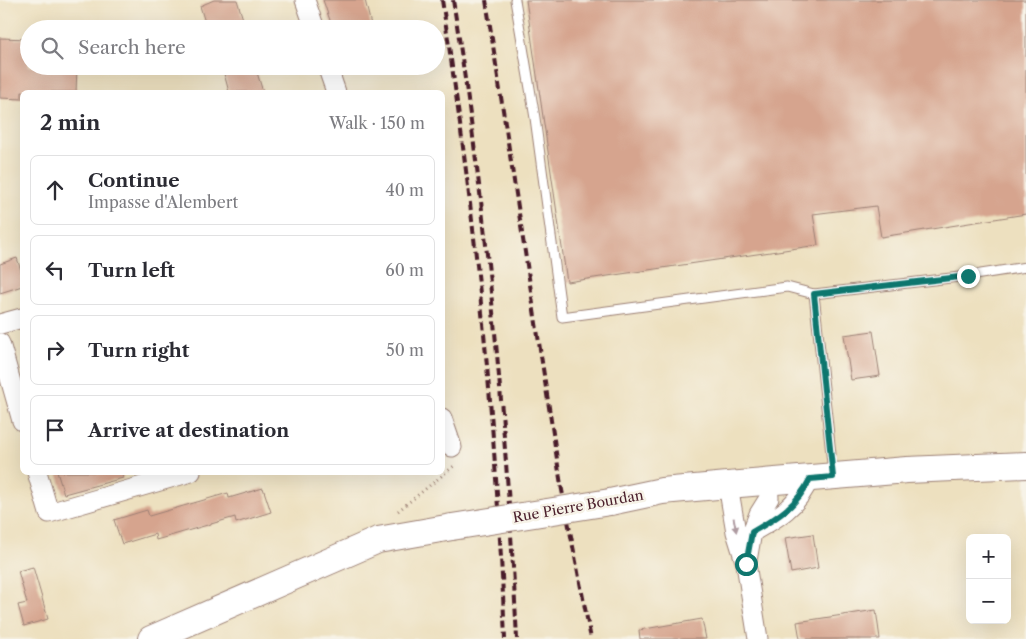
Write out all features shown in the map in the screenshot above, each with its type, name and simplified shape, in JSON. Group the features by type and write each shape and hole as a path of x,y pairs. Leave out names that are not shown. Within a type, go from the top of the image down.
{"street":[{"path":"305,0 312,20"},
{"path":"330,75 335,90"},
{"path":"0,324 20,319"},
{"path":"0,343 20,414"},
{"path":"445,427 452,447"},
{"name":"Rue Pierre Bourdan","path":"151,639 378,540 610,502 662,491 907,470 1026,465"},
{"path":"38,475 49,513 181,475"},
{"path":"752,532 771,521 796,502 803,493 821,478"},
{"path":"746,564 752,532 759,514 769,498 768,482"},
{"path":"728,485 736,532 746,564 758,639"}],"lane":[{"path":"516,0 535,118 562,317 787,287 814,294 968,276 1026,266"},
{"path":"814,294 821,478"}],"path":[{"path":"445,473 455,465 452,447"},
{"path":"378,540 386,520 443,475"}],"building":[{"path":"214,0 237,0 243,20 204,20 200,6"},
{"path":"323,0 365,0 370,20 330,20"},
{"path":"526,0 1026,0 1026,214 881,237 876,206 813,214 818,245 567,282"},
{"path":"0,38 20,39 20,75 77,75 76,90 20,90 20,99 0,98"},
{"path":"224,75 258,75 262,90 228,90"},
{"path":"17,258 20,268 20,287 0,293 0,264"},
{"path":"873,331 880,376 851,380 844,335"},
{"path":"58,475 122,475 123,478 64,494"},
{"path":"263,488 271,512 236,523 235,517 156,540 155,534 122,544 114,520 147,510 149,516 228,493 229,498"},
{"path":"813,534 818,568 791,573 785,538"},
{"path":"33,567 48,619 24,626 18,605 27,603 18,571"},
{"path":"876,610 880,639 800,639 797,622"},
{"path":"702,619 706,639 640,639 639,630"}],"railway":[{"path":"442,0 474,238 490,398 505,639"},
{"path":"453,0 476,159 494,318 517,639"},
{"path":"486,0 561,485 591,639"}],"route":[{"path":"746,564 752,532 771,521 796,502 810,479 833,477 814,294 968,276"}]}
